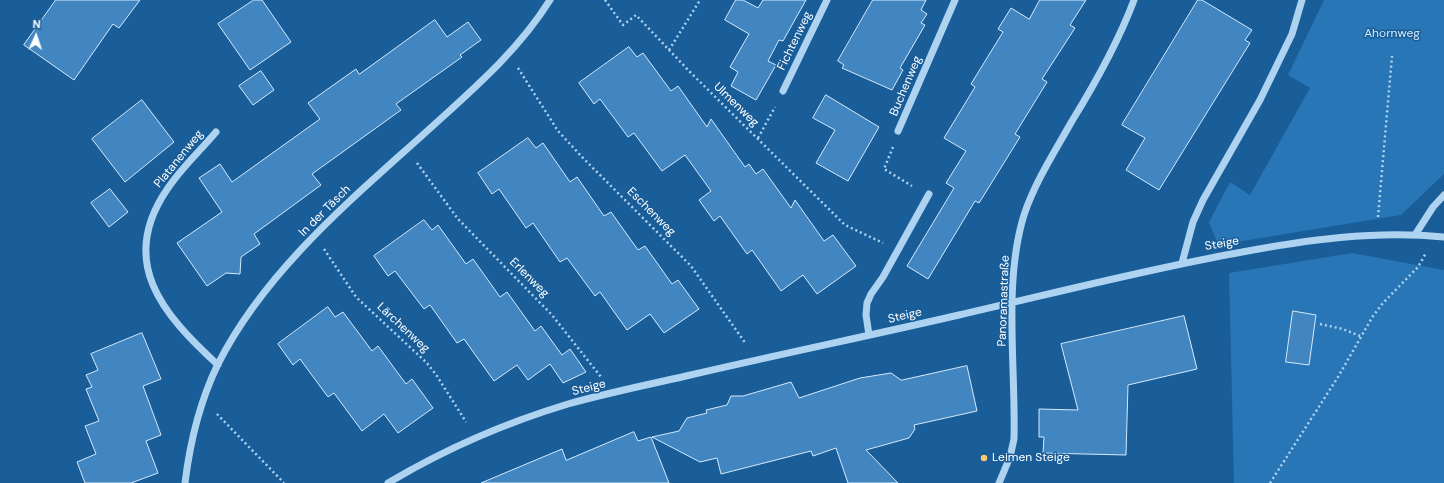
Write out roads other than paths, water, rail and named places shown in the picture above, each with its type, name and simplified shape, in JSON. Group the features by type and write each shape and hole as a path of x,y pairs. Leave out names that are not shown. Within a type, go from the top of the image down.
{"street":[{"name":"In der Täsch","path":"185,483 192,438 201,406 218,365 248,315 313,237 509,55 550,0"},
{"name":"Fichtenweg","path":"784,91 827,0"},
{"name":"Buchenweg","path":"898,131 956,0"},
{"name":"Panoramastraße","path":"999,483 1010,457 1014,438 1013,303 1014,273 1020,231 1032,193 1100,75 1122,31 1134,0"},
{"path":"1182,263 1193,222 1200,205 1260,100 1292,34 1302,0"},
{"name":"Platanenweg","path":"216,132 168,188 156,208 150,225 145,253 152,284 167,311 189,339 218,365"},
{"path":"869,335 866,315 867,303 929,194"},
{"path":"1415,235 1432,207 1444,195"},
{"name":"Steige","path":"388,483 427,460 473,438 571,403 608,394 1013,303 1182,263 1308,241 1377,235 1430,235 1444,237"}],"place":[{"name":"Leimen Steige","path":"984,458"}],"park label":[{"name":"Ahornweg","path":"1392,34"}]}
